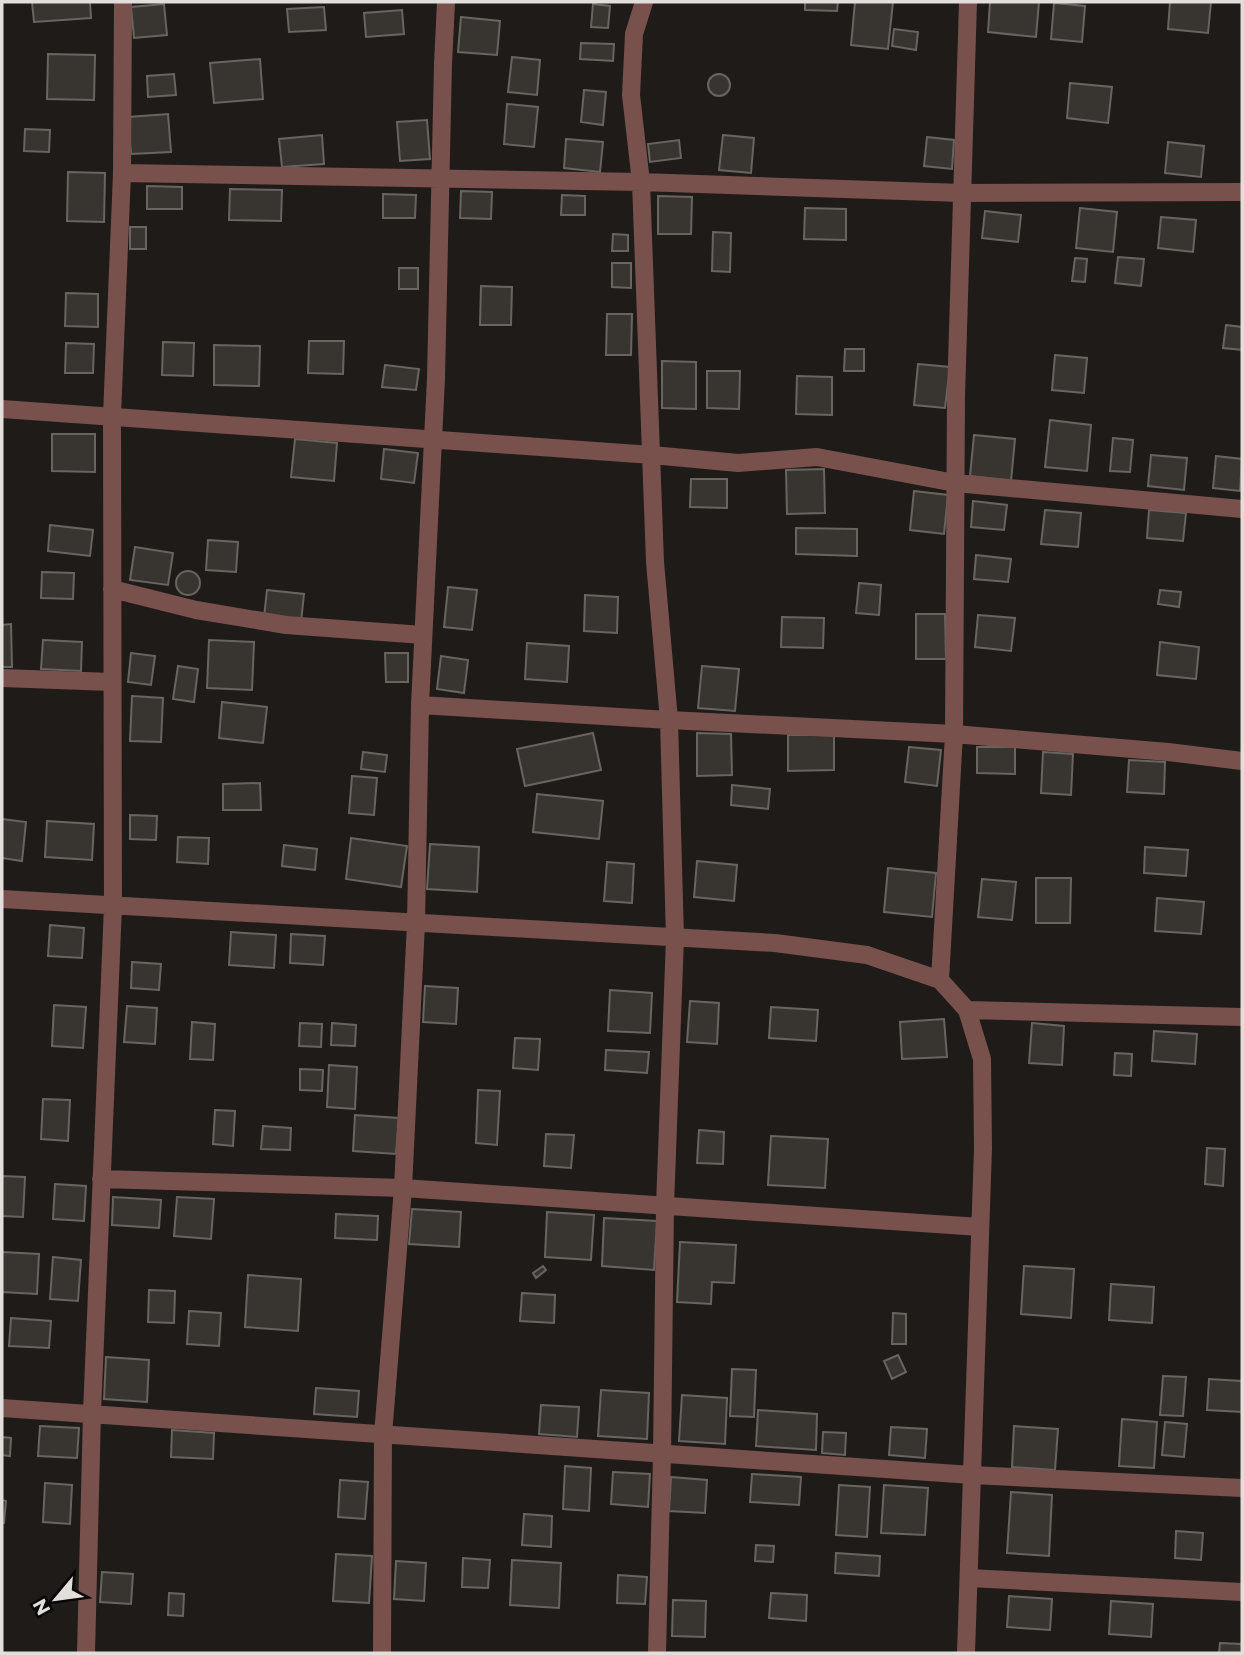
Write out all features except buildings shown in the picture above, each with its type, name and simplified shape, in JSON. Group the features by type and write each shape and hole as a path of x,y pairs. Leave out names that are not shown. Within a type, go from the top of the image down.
{"street":[{"path":"86,1653 92,1413 113,906 112,416 122,173 123,2"},
{"path":"382,1653 383,1435 403,1188 416,923 420,705 436,378 446,2"},
{"path":"645,2 634,34 631,95 640,182 655,562 668,720 675,937 665,1206 657,1653"},
{"path":"940,980 954,734 956,396 968,2"},
{"path":"122,173 640,182 962,193 1242,192"},
{"path":"2,409 738,463 817,457 955,483 1242,509"},
{"path":"112,589 196,610 286,625 424,635"},
{"path":"2,677 113,682"},
{"path":"420,705 954,734 1242,761"},
{"path":"2,900 775,943 867,955 940,980 967,1010 982,1059 980,1227 966,1653"},
{"path":"967,1010 1242,1017"},
{"path":"101,1179 403,1188 980,1227"},
{"path":"2,1408 662,1455 972,1475 1242,1488"},
{"path":"969,1578 1242,1592"}]}
